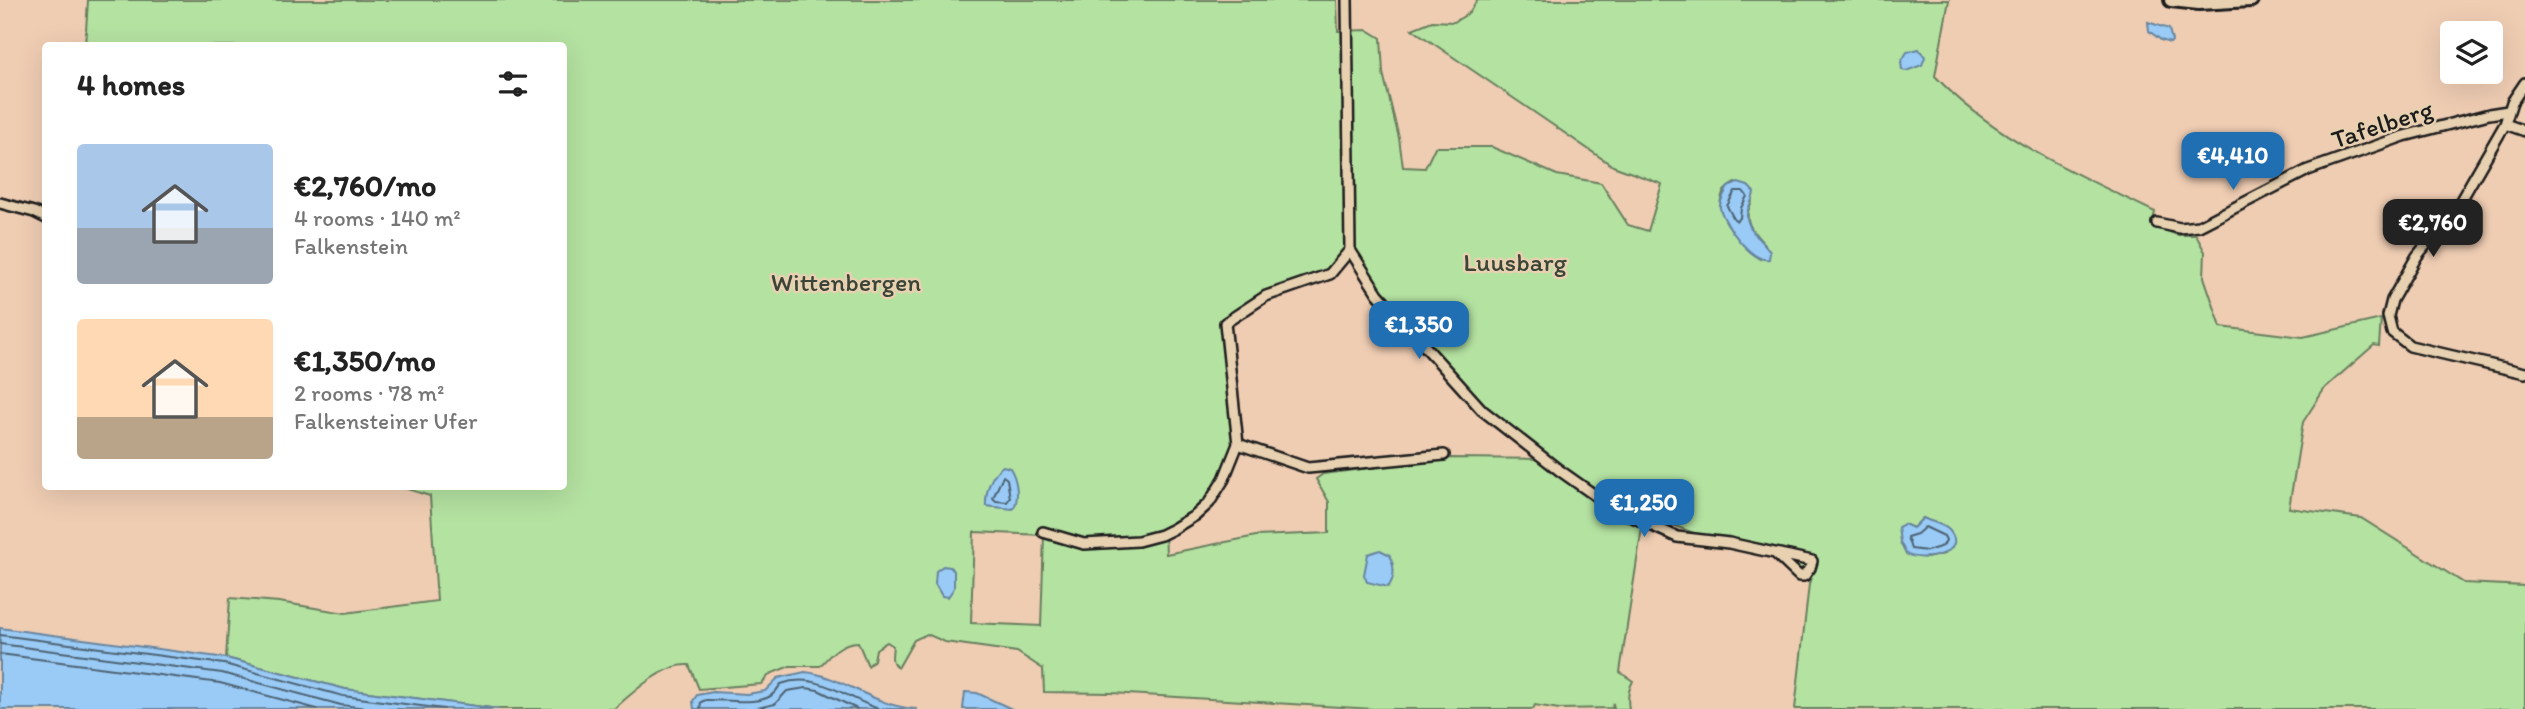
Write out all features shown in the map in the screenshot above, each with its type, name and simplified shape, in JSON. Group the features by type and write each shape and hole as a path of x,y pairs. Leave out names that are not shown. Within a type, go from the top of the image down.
{"street":[{"path":"1347,0 1350,250 1378,294 1482,410 1613,508 1677,537 1729,543 1776,554"},
{"path":"2171,0 2199,3 2251,0"},
{"path":"2525,83 2508,111 2505,124 2460,202 2417,256 2392,300 2388,316 2392,332 2410,346 2525,373"},
{"name":"Tafelberg","path":"2157,223 2180,228 2199,226 2308,170 2404,136 2499,111 2508,111"},
{"path":"2505,124 2525,131"},
{"path":"0,203 42,216"},
{"path":"1043,532 1074,543 1128,543 1161,535 1196,515 1215,496 1238,444 1225,323 1266,296 1330,274 1350,250"},
{"path":"1238,444 1308,468 1444,455"}],"green space":[{"name":"Wittenbergen","path":"88,0 1337,0 1338,31 1368,30 1381,38 1383,73 1399,138 1403,167 1425,168 1435,147 1492,147 1557,175 1601,183 1628,225 1648,231 1662,184 1613,166 1412,29 1432,21 1454,22 1469,13 1477,0 1949,0 1935,76 1959,99 2011,137 2067,169 2155,212 2152,225 2177,235 2196,235 2205,252 2204,277 2221,327 2303,337 2381,319 2379,346 2374,345 2325,388 2303,422 2289,508 2361,518 2464,583 2525,586 2525,709 1795,709 1809,584 1814,568 1806,566 1802,573 1787,561 1704,537 1644,514 1620,672 1633,681 1628,694 1629,709 1614,709 1613,703 1612,708 1559,709 1535,705 1533,709 1373,709 1111,693 1044,692 1043,669 1017,652 945,642 927,634 914,640 898,668 893,661 893,646 887,642 876,649 874,660 868,666 858,642 846,644 820,666 790,666 770,674 761,684 699,689 689,665 679,666 649,680 614,709 499,709 345,689 226,658 230,598 279,602 345,613 437,601 430,496 411,490 567,490 567,42 85,42","holes":["1735,183 1752,202 1748,220 1765,245 1760,259 1734,234 1722,211 1721,200 1725,191","1352,247 1381,294 1487,415 1548,459 1447,458 1323,474 1316,479 1329,502 1329,533 1256,536 1166,554 1165,530 1197,512 1220,484 1235,447 1222,325 1265,294 1329,273","1923,518 1933,523 1944,554 1927,558 1906,554 1900,542 1904,524 1913,528","974,532 1044,535 1041,626 971,623"]}],"water":[{"path":"2148,22 2169,29 2172,41 2170,43 2161,40 2149,31"},
{"path":"1919,49 1925,57 1922,65 1902,70 1901,62 1907,52"},
{"path":"1738,183 1748,186 1754,192 1747,219 1752,230 1770,252 1769,259 1762,259 1747,249 1733,232 1720,208 1728,187"},
{"path":"1003,466 1010,468 1016,483 1017,495 1013,509 986,506 990,484"},
{"path":"1923,518 1949,530 1954,538 1949,551 1932,557 1913,557 1906,554 1900,542 1898,527 1904,524 1913,528"},
{"path":"1380,550 1390,555 1394,571 1388,587 1367,582 1364,575 1368,554"},
{"path":"943,566 954,571 954,588 948,597 942,596 935,584 936,571"},
{"path":"0,628 226,658 345,689 499,709 0,709"},
{"path":"805,672 833,679 887,703 917,709 694,709 693,701 697,695 765,691 778,678"},
{"path":"965,692 977,693 1012,709 963,709"}],"park label":[{"name":"Luusbarg","path":"1515,262"}]}
